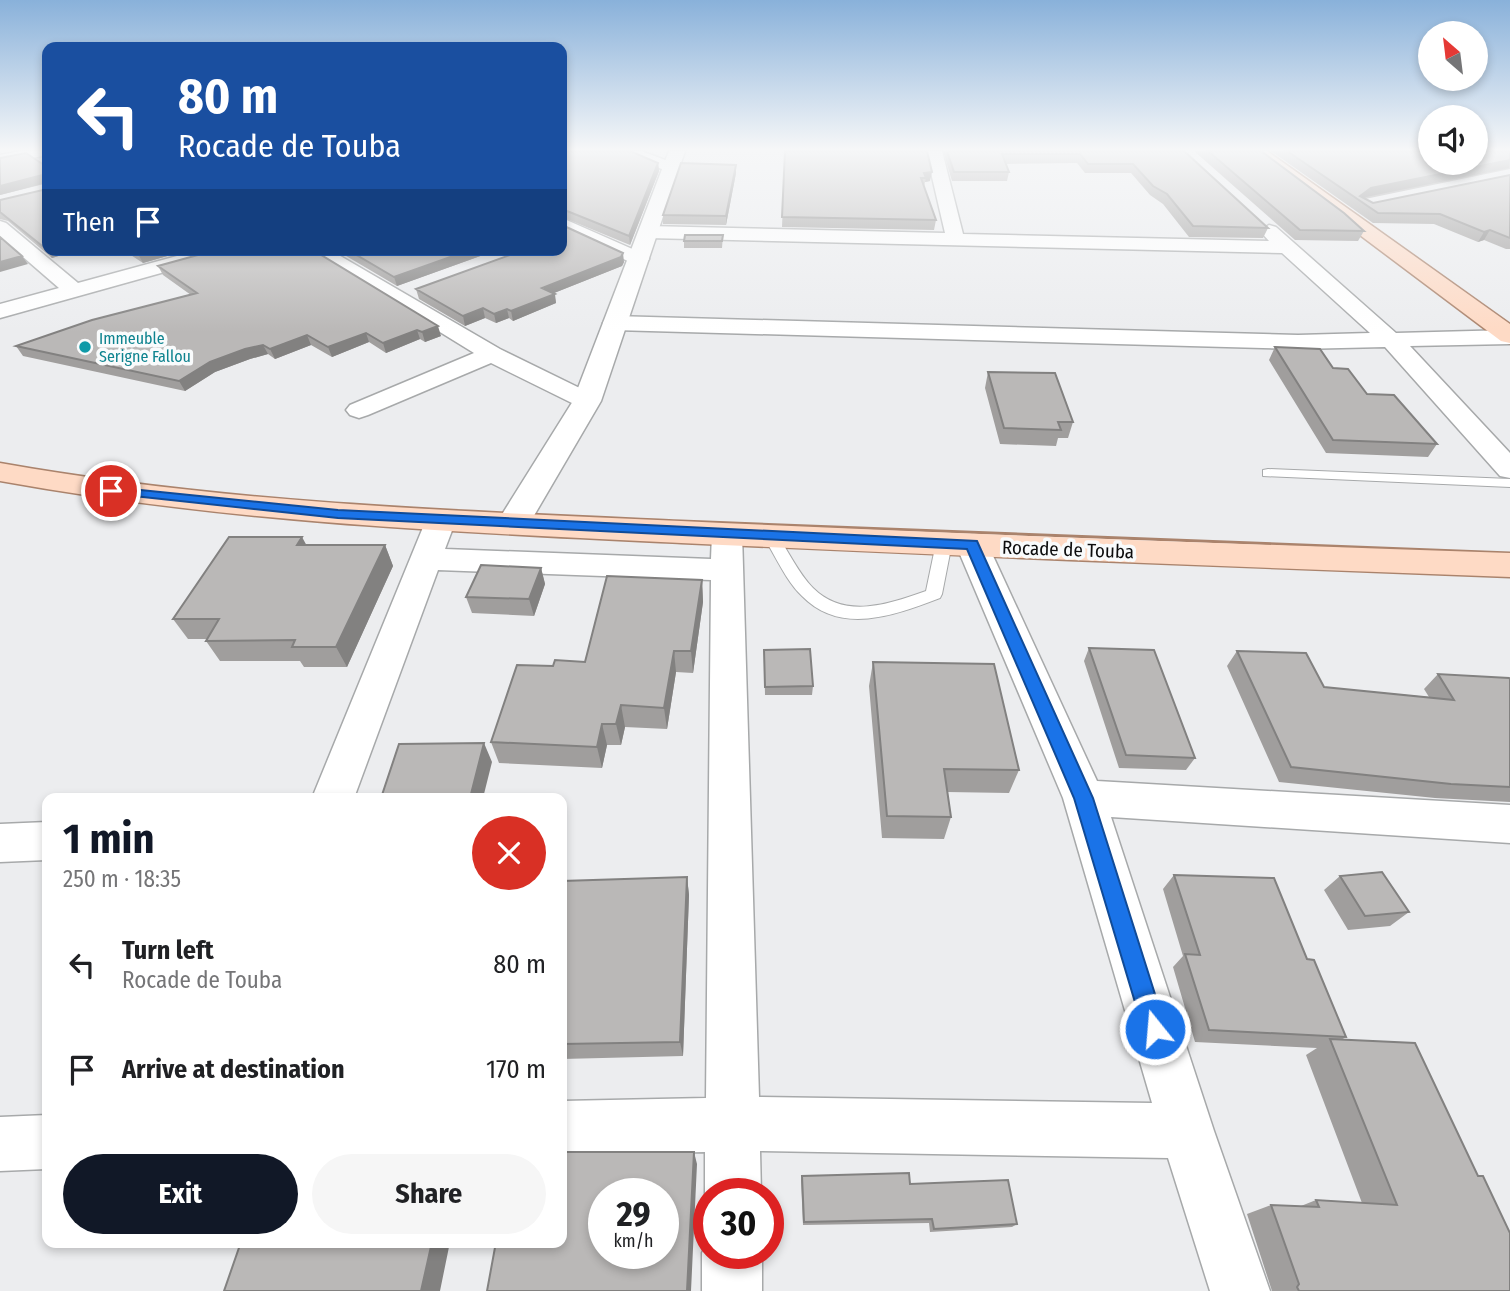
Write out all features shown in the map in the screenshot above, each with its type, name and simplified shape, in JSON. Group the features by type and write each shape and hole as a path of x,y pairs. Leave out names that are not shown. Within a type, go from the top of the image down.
{"main road":[{"path":"1338,211 1510,337"},
{"name":"Rocade de Touba","path":"0,472 180,499 513,524 726,552 771,536 1510,565"}],"street":[{"path":"513,524 587,401 655,211"},
{"path":"949,211 955,237"},
{"path":"1258,221 1393,342 1510,470"},
{"path":"0,227 74,291"},
{"path":"648,232 955,237 1287,247"},
{"path":"571,234 639,260"},
{"path":"0,311 200,256"},
{"path":"326,256 492,354 587,401"},
{"path":"396,297 422,287"},
{"path":"614,323 1298,342 1393,342 1510,337"},
{"path":"359,410 492,354"},
{"path":"335,793 441,520"},
{"path":"958,544 1084,798 1186,1131 1240,1291"},
{"path":"425,559 726,552 733,1178"},
{"path":"1084,798 1510,824"},
{"path":"0,843 42,842"},
{"path":"567,1128 734,1124 1186,1131"},
{"path":"0,1144 42,1142"},
{"path":"732,1269 732,1291"}],"lane":[{"path":"1268,473 1510,483"},
{"path":"771,536 807,592 838,613 890,610 933,594 958,544"}],"building":[{"path":"42,211 42,246 0,212"},
{"path":"568,211 639,211 629,236"},
{"path":"664,211 727,211 726,216 663,215"},
{"path":"782,211 933,211 936,220 782,217"},
{"path":"1181,211 1250,211 1268,228 1193,226"},
{"path":"1278,211 1342,211 1364,231 1300,230"},
{"path":"1375,211 1510,211 1510,238 1490,230 1484,232 1440,214"},
{"path":"567,227 623,253 621,257 542,288 555,294 511,311 507,309 494,314 483,308 463,316 416,289 507,256 567,256"},
{"path":"685,235 723,235 722,241 684,241"},
{"path":"0,237 22,256 0,262"},
{"path":"194,256 323,256 438,326 422,332 417,330 383,343 366,333 328,347 307,335 270,349 263,345 245,349 210,362 179,381 16,346 92,320 197,293 158,266"},
{"path":"358,256 453,256 394,277"},
{"path":"1275,347 1320,349 1333,368 1348,369 1367,394 1394,395 1437,444 1333,440"},
{"path":"988,372 1055,373 1073,422 1058,422 1061,430 1004,428"},
{"path":"229,537 302,537 297,545 385,545 336,647 292,647 295,640 206,641 219,619 173,619"},
{"path":"481,565 541,568 529,599 466,597"},
{"path":"607,576 702,580 691,651 674,651 664,708 621,705 616,724 602,724 597,747 491,742 517,665 553,666 555,660 585,662"},
{"path":"1089,648 1154,650 1195,758 1126,755"},
{"path":"810,649 813,686 765,687 764,650"},
{"path":"1237,651 1306,653 1324,687 1454,700 1438,674 1509,678 1510,787 1451,784 1291,767"},
{"path":"873,662 994,664 1019,770 944,769 951,817 887,816"},
{"path":"484,743 471,793 383,793 399,744"},
{"path":"1382,872 1409,912 1365,916 1340,876"},
{"path":"1174,875 1274,878 1307,959 1314,960 1346,1037 1209,1030 1185,954 1200,955"},
{"path":"687,877 680,1042 567,1044 567,881"},
{"path":"1330,1039 1415,1043 1478,1176 1483,1176 1510,1233 1510,1291 1299,1291 1299,1284 1271,1205 1319,1207 1316,1200 1397,1205"},
{"path":"567,1152 694,1152 687,1291 487,1291 495,1248 567,1248"},
{"path":"909,1173 910,1184 1008,1180 1017,1224 934,1229 932,1219 804,1222 802,1176"},
{"path":"239,1248 431,1248 421,1291 224,1291"}],"place":[{"name":"Immeuble Serigne Fallou","path":"85,347"}],"route":[{"path":"111,491 338,514 972,545 1084,798 1155,1029"}]}
